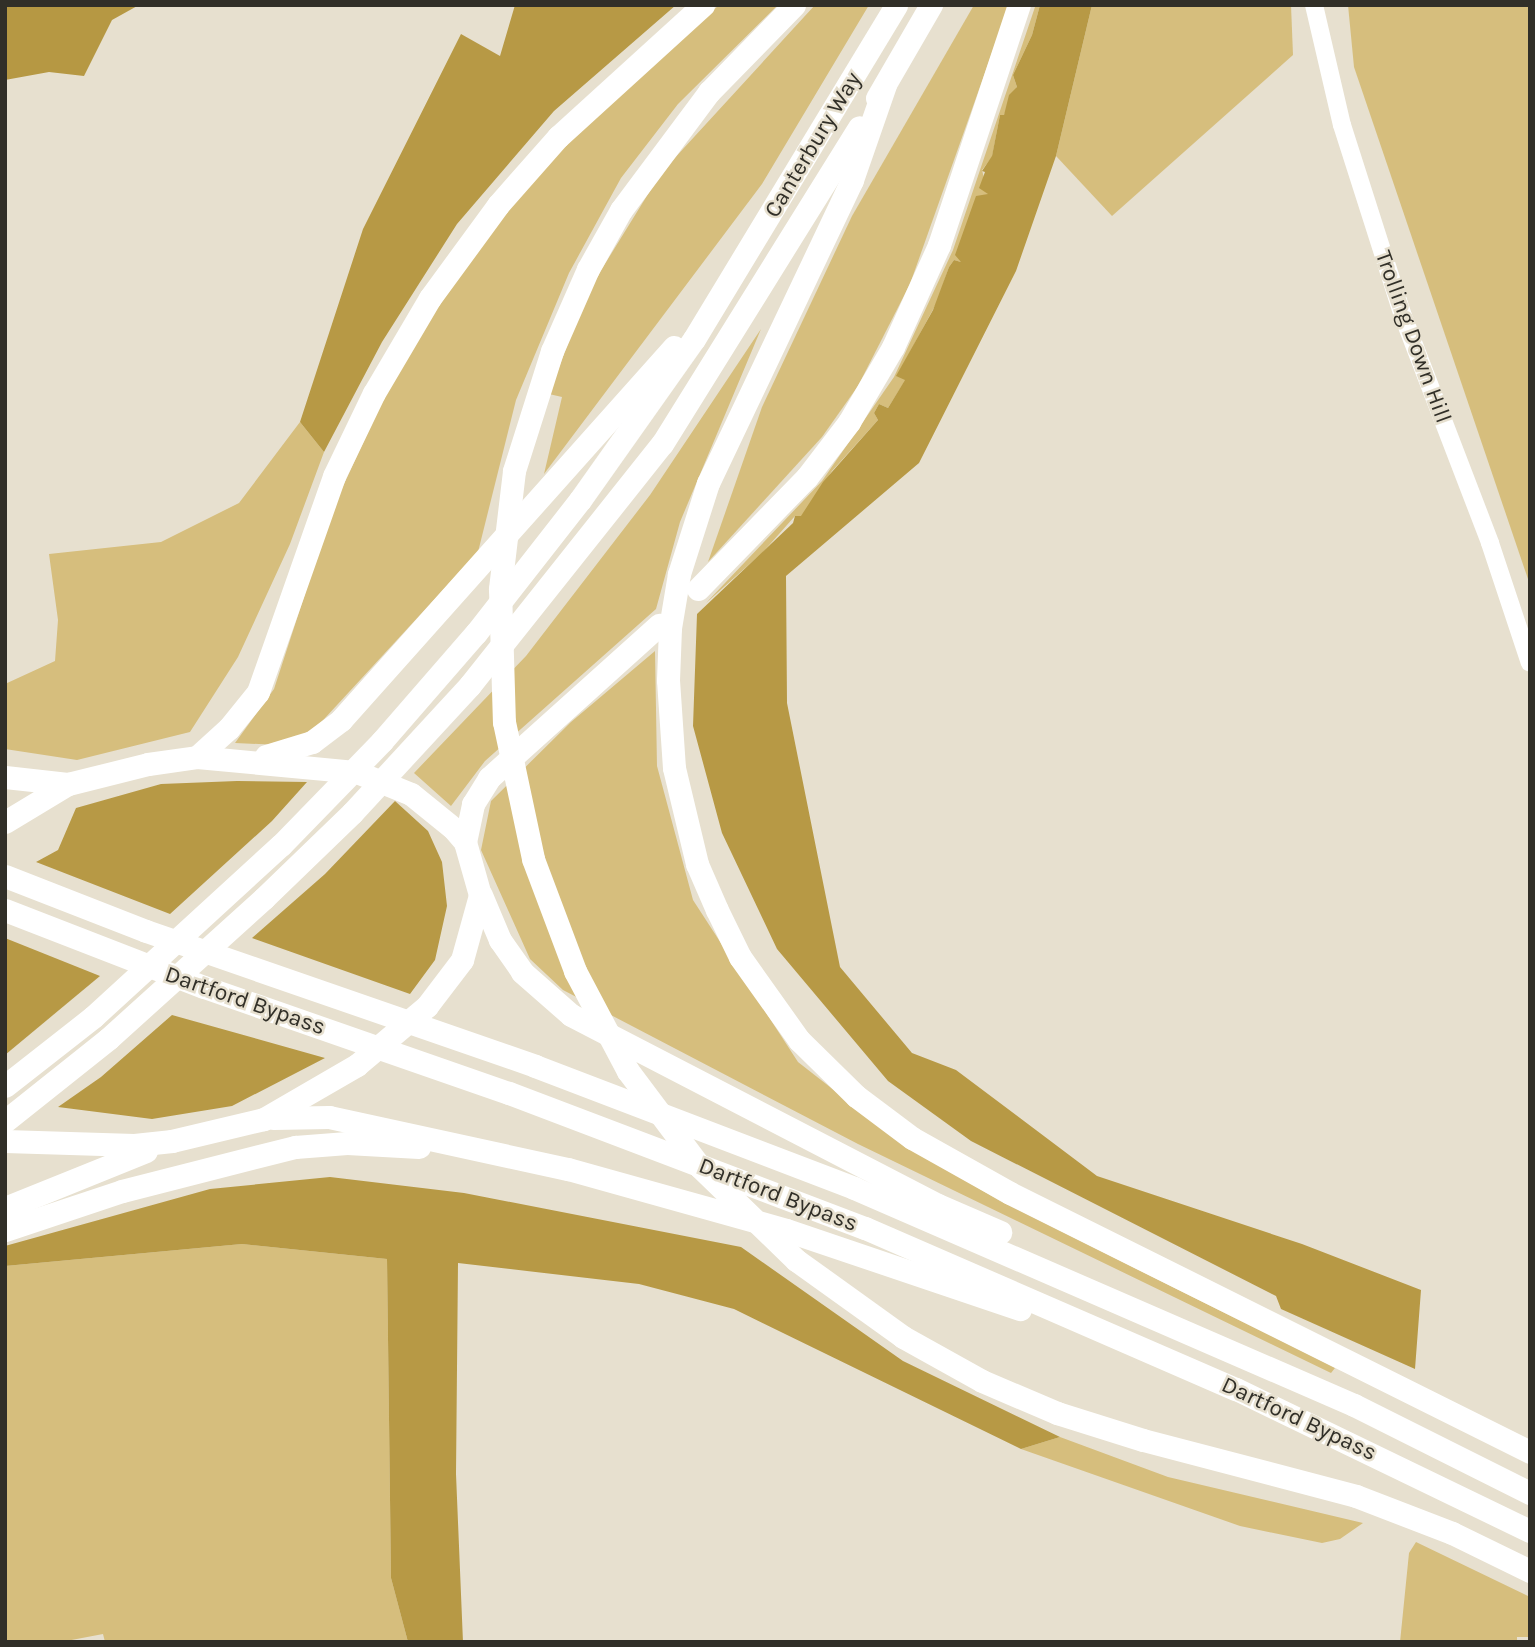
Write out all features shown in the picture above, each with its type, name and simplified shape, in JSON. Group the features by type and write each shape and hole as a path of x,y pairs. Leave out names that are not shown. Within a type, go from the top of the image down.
{"highway":[{"path":"197,757 229,728 258,692 334,476 374,393 430,298 498,205 558,137 703,5"},
{"path":"794,5 709,92 621,210 588,270 551,351 514,471 501,570 502,695 512,774 543,889 597,1018 647,1100 727,1197 796,1260 911,1342 1019,1398 1125,1435 1315,1484 1412,1516 1530,1572"},
{"name":"Canterbury Way","path":"729,284 896,5"},
{"name":"Canterbury Way","path":"885,85 931,5"},
{"path":"698,589 807,477 849,422 893,347 939,245 1019,5"},
{"path":"885,85 852,180 741,409 691,528 670,628 668,680 674,768 697,864 751,975 830,1073 943,1158 1530,1452"},
{"path":"10,1118 108,1039 264,898 352,813 410,752 531,613 662,444 885,85"},
{"path":"255,759 304,746 341,720 729,284"},
{"path":"5,1086 93,1017 244,879 382,741 529,568 657,394 729,284"},
{"path":"659,625 489,778 473,804 465,842 480,895 500,940 522,972 571,1015 1183,1328"},
{"path":"5,822 68,784 148,764 197,757 255,759 378,778 424,804 465,842"},
{"path":"5,778 68,784"},
{"name":"Dartford Bypass","path":"5,876 159,936 535,1066 854,1188 1183,1328 1354,1405 1530,1493"},
{"path":"264,1119 335,1078 427,1006 462,960 480,895"},
{"name":"Dartford Bypass","path":"5,910 156,969 509,1093 816,1209 1165,1358 1338,1436 1530,1531"},
{"path":"5,1208 172,1141 264,1119 329,1116 687,1200 1165,1358"},
{"path":"5,1141 105,1146 172,1141"},
{"path":"5,1230 209,1168 330,1143 427,1149 687,1200"}],"main road":[{"name":"Trolling Down Hill","path":"1314,5 1335,101 1403,316 1490,543 1530,663"}],"shaded area":[{"path":"5,5 139,5 112,20 84,76 49,72 5,80"},
{"path":"515,5 676,5 554,111 457,224 382,342 324,452 300,422 363,229 461,34 500,56"},
{"path":"719,5 778,5 678,104 621,178 569,273 516,400 478,552 314,730 279,745 235,743 274,689 333,508 386,393 422,330 499,220 559,152"},
{"path":"815,5 869,5 762,184 544,474 562,397 549,394 587,293 661,173"},
{"path":"974,5 1009,5 910,284 858,386 822,437 708,562 762,407 852,216"},
{"path":"1040,5 1032,35 1013,75 1017,87 1004,115 1000,115 992,157 982,170 988,194 964,237 961,262 954,260 949,267 937,302 897,376 906,379 888,408 879,404 874,413 878,420 832,471 802,516 795,516 763,552 706,603 822,481 894,377 953,250 1035,7"},
{"path":"1040,5 1092,5 1056,156 1016,271 919,463 786,576 787,703 840,967 912,1053 956,1070 1097,1176 1302,1244 1421,1290 1415,1369 1281,1309 1276,1296 971,1141 888,1081 777,949 722,833 693,726 697,614 793,523 795,516 801,516 823,482 878,420 874,413 879,404 888,408 905,380 896,376 933,310 949,267 954,260 961,262 955,255 976,196 988,194 979,188 985,172 982,171 992,156 1000,115 1004,115 1009,95 1017,87 1013,75 1032,35"},
{"path":"1092,5 1291,5 1293,55 1112,216 1056,156"},
{"path":"1348,5 1530,5 1530,585 1354,67"},
{"path":"761,329 680,522 656,609 485,761 451,806 414,773 526,656 650,495"},
{"path":"300,422 324,452 290,544 238,657 190,732 77,760 5,749 5,684 55,661 58,620 49,554 161,542 239,503"},
{"path":"655,651 657,766 693,900 798,1062 899,1141 1000,1201 1335,1368 1331,1373 858,1144 563,990 530,959 481,850 491,801 571,722"},
{"path":"307,782 272,821 170,914 36,862 58,850 76,808 161,784"},
{"path":"395,801 428,831 442,862 447,906 435,960 410,994 252,938 325,874"},
{"path":"5,938 100,976 5,1055"},
{"path":"172,1015 325,1058 232,1106 152,1119 58,1107 101,1077"},
{"path":"330,1177 464,1193 741,1247 903,1361 1060,1437 1021,1449 734,1309 639,1284 458,1263 456,1474 463,1642 408,1642 391,1578 387,1259 242,1244 5,1266 5,1246 210,1189"},
{"path":"242,1244 387,1259 391,1578 408,1642 105,1642 103,1634 61,1642 5,1642 5,1266"},
{"path":"1060,1437 1168,1477 1363,1523 1340,1539 1322,1543 1240,1526 1021,1449"},
{"path":"1416,1542 1530,1597 1530,1637 1517,1637 1517,1642 1400,1642 1409,1553"}]}
